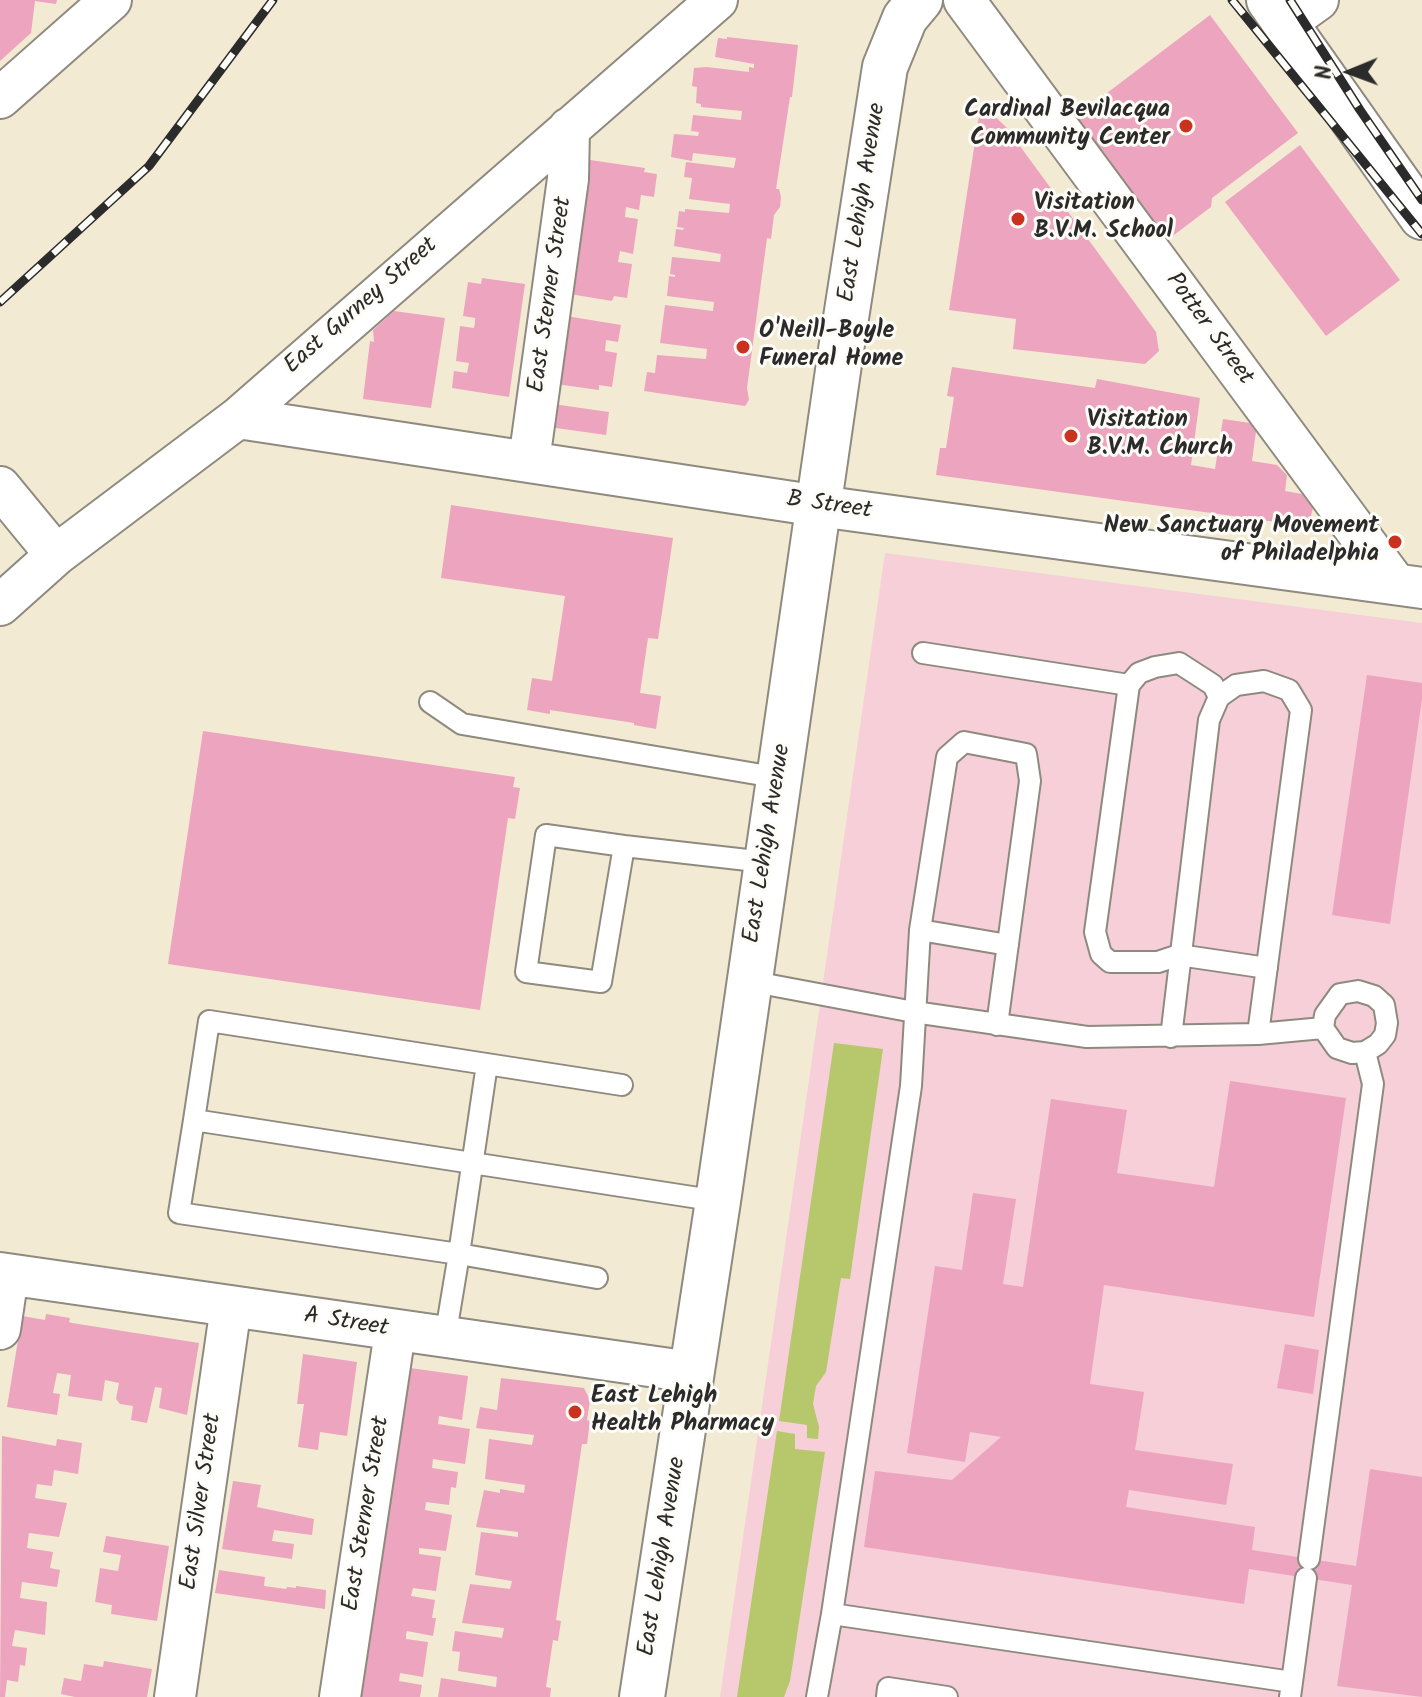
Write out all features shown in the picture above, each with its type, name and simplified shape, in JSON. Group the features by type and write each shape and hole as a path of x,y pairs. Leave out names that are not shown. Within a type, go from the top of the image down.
{"main road":[{"name":"East Lehigh Avenue","path":"642,1697 885,67 904,6"},
{"path":"1291,8 1422,217"}],"street":[{"path":"0,98 111,0"},
{"name":"East Gurney Street","path":"0,605 56,555 238,418 717,0"},
{"name":"Potter Street","path":"964,0 1409,586"},
{"name":"East Sterner Street","path":"529,461 568,179 569,128"},
{"name":"B Street","path":"238,418 819,506 1409,586"},
{"path":"0,487 56,555"},
{"path":"0,1329 4,1274"},
{"name":"A Street","path":"4,1274 691,1372"},
{"name":"East Silver Street","path":"175,1697 231,1306"},
{"name":"East Sterner Street","path":"340,1697 395,1332"}],"lane":[{"path":"923,653 1129,685"},
{"path":"1219,697 1213,685 1179,663 1139,673 1129,685 1095,932 1101,954 1110,962 1158,962 1179,955 1267,968"},
{"path":"1171,1037 1209,720 1219,697 1236,685 1264,681 1289,690 1301,710 1258,1034"},
{"path":"430,702 462,724 780,778"},
{"path":"817,1697 911,1086 920,930 947,757 964,742 1026,754 1030,781 997,1025"},
{"path":"624,846 601,982 526,972 546,835 765,862"},
{"path":"920,930 1008,945"},
{"path":"749,981 914,1012 1087,1037 1258,1034 1323,1028"},
{"path":"1358,991 1374,996 1384,1005 1385,1035 1365,1052 1352,1053 1337,1048 1323,1028 1325,1015 1340,994 1358,991"},
{"path":"597,1278 459,1254 179,1213 209,1021 622,1085"},
{"path":"832,1614 1291,1690 1373,1084 1365,1052"},
{"path":"445,1338 487,1064"},
{"path":"194,1120 718,1201"},
{"path":"887,1697 888,1688 947,1697"}],"shaded area":[{"path":"885,553 1422,623 1422,1697 720,1697"}],"green space":[{"path":"834,1043 883,1049 850,1279 841,1278 826,1372 816,1386 813,1404 819,1427 818,1439 807,1438 807,1425 779,1421"},
{"path":"777,1431 795,1434 795,1449 825,1452 790,1681 784,1697 737,1697"}],"building":[{"path":"0,0 57,0 56,4 35,1 31,33 0,61"},
{"name":"Cardinal Bevilacqua Community Center","path":"1210,15 1298,133 1212,198 1211,207 1166,241 1074,118"},
{"path":"718,38 798,45 776,189 779,189 781,197 780,207 774,215 771,239 767,238 747,388 749,400 745,406 644,391 647,372 655,373 657,355 706,359 707,349 660,343 665,305 713,311 714,302 667,296 669,276 675,277 670,274 672,257 720,262 721,254 674,246 676,229 684,228 677,227 679,211 729,213 730,204 689,199 692,178 684,177 686,162 734,168 736,158 693,153 692,161 671,157 674,134 698,136 699,132 691,131 693,115 741,120 742,111 701,107 696,103 697,87 692,86 694,68 749,72 749,67 754,68 754,64 715,57"},
{"name":"Visitation B.V.M. School","path":"981,103 1006,127 1156,332 1159,351 1145,364 1013,349 1016,319 949,310"},
{"path":"1300,145 1400,280 1326,336 1225,202"},
{"path":"590,160 645,168 644,172 657,174 654,197 641,195 639,210 626,207 625,217 638,219 633,254 620,251 618,262 632,264 627,298 614,296 612,301 570,294"},
{"path":"482,278 525,284 509,397 452,388 454,371 467,373 469,363 456,361 460,326 474,328 475,323 475,318 463,316 468,282 481,284"},
{"path":"394,311 445,318 431,408 363,399 370,341 374,342 373,330"},
{"path":"566,316 621,325 618,342 606,340 605,351 617,353 612,387 599,385 599,390 556,384"},
{"name":"Visitation B.V.M. Church","path":"952,367 1095,388 1097,379 1200,398 1191,465 1215,469 1223,419 1257,424 1252,461 1277,465 1287,475 1285,491 1302,494 1313,508 1310,519 1298,525 936,475 940,448 946,448 954,397 947,396"},
{"path":"553,404 609,412 606,435 549,427"},
{"path":"451,505 673,538 658,639 648,638 640,693 661,696 656,729 550,710 550,714 527,710 532,678 552,681 565,596 441,578"},
{"path":"1367,675 1422,683 1390,924 1332,915"},
{"path":"203,731 515,777 513,787 520,788 515,819 508,818 480,1010 168,964"},
{"path":"1230,1081 1346,1098 1314,1317 1104,1285 1090,1384 1144,1392 1135,1450 1233,1464 1226,1505 1129,1490 1126,1507 1255,1527 1252,1550 1356,1566 1370,1469 1422,1477 1422,1697 1337,1686 1352,1585 1249,1569 1244,1604 864,1547 875,1471 952,1480 1001,1437 970,1432 965,1462 907,1453 935,1266 962,1270 973,1193 1016,1199 1003,1284 1023,1287 1051,1099 1127,1110 1117,1173 1214,1187"},
{"path":"46,1314 70,1318 69,1322 72,1323 199,1343 187,1415 159,1408 162,1388 155,1387 147,1423 131,1420 133,1406 120,1404 116,1399 119,1383 105,1380 102,1401 68,1396 71,1375 57,1373 53,1393 60,1394 57,1415 7,1407 22,1316 45,1320"},
{"path":"1285,1344 1319,1350 1313,1394 1277,1388"},
{"path":"303,1354 357,1362 347,1436 320,1432 318,1450 298,1447 304,1404 297,1404"},
{"path":"403,1367 468,1376 462,1420 439,1416 438,1424 470,1429 465,1464 433,1459 432,1468 458,1472 456,1488 451,1487 449,1505 426,1502 425,1510 452,1515 446,1551 419,1548 419,1554 441,1557 436,1591 413,1588 411,1596 435,1600 433,1636 407,1631 406,1634 406,1639 428,1642 423,1677 400,1673 399,1681 422,1685 420,1697 354,1697"},
{"path":"501,1378 584,1388 590,1400 587,1444 582,1444 556,1620 561,1621 558,1641 553,1640 546,1687 551,1688 550,1697 438,1697 441,1678 496,1687 497,1677 458,1671 460,1652 452,1651 455,1631 502,1638 504,1628 462,1623 470,1584 510,1589 512,1581 475,1575 481,1532 518,1537 518,1532 476,1527 484,1490 524,1493 525,1485 485,1479 489,1439 532,1445 534,1435 476,1428 480,1407 497,1410"},
{"path":"2,1436 56,1446 57,1439 82,1443 78,1474 54,1470 52,1486 37,1484 35,1498 67,1503 59,1537 29,1533 27,1548 53,1552 50,1568 60,1570 57,1587 22,1582 20,1598 47,1602 45,1635 15,1630 12,1646 27,1648 25,1666 20,1665 18,1682 7,1680 5,1697 0,1697"},
{"path":"233,1481 261,1485 257,1507 314,1519 312,1535 274,1530 272,1541 294,1544 292,1559 222,1549"},
{"path":"106,1536 169,1546 157,1621 111,1614 112,1605 95,1602 100,1568 118,1571 121,1555 103,1552"},
{"path":"219,1570 265,1577 264,1586 326,1590 325,1609 215,1593"},
{"path":"104,1661 152,1669 147,1697 75,1697 61,1694 64,1678 81,1681 84,1664 103,1667"}],"railway":[{"path":"0,302 149,166 273,0"},
{"path":"1232,0 1422,234"},
{"path":"1290,0 1422,200"}],"place":[{"name":"Cardinal Bevilacqua Community Center","path":"1186,126"},
{"name":"Visitation B.V.M. School","path":"1018,219"},
{"name":"O'Neill-Boyle Funeral Home","path":"743,347"},
{"name":"Visitation B.V.M. Church","path":"1071,436"},
{"name":"New Sanctuary Movement of Philadelphia","path":"1395,542"},
{"name":"East Lehigh Health Pharmacy","path":"575,1412"}]}
